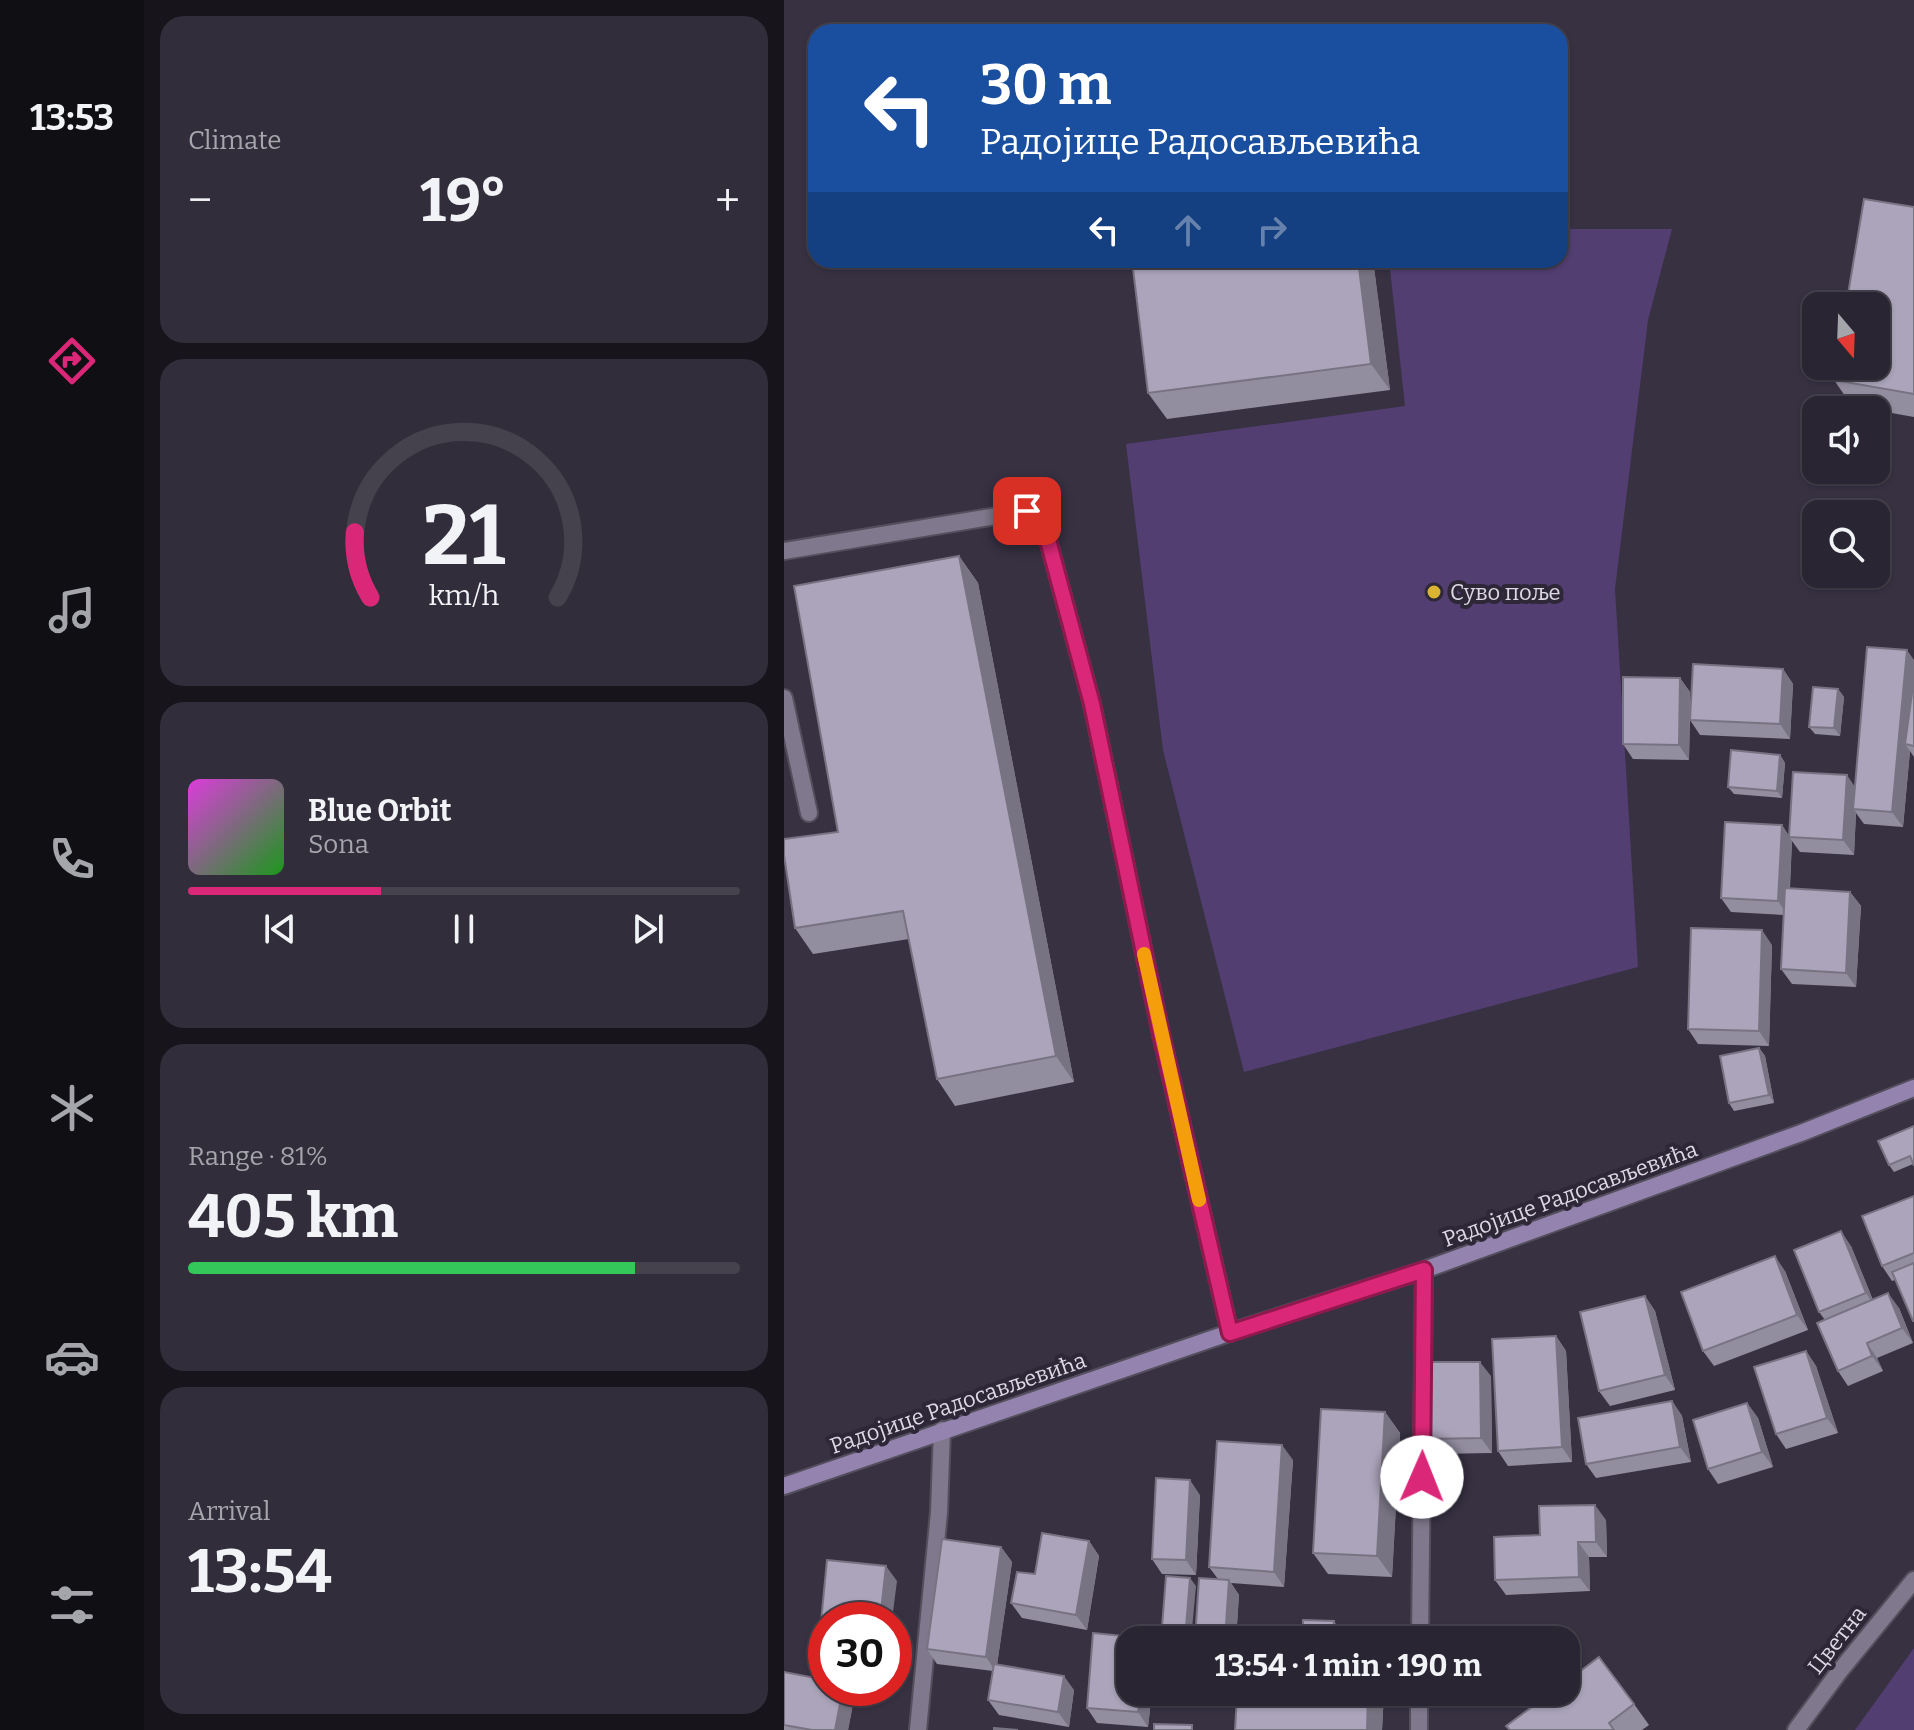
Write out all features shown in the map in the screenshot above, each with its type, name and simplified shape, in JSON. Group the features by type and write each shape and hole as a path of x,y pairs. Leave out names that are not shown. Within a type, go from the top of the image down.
{"main road":[{"name":"Радојице Радосављевића","path":"784,1486 942,1430 1424,1270 1801,1133 1914,1088"}],"street":[{"path":"784,551 1027,511 1045,529 1092,704 1161,1034 1230,1333"},
{"path":"784,698 809,813"},
{"path":"1420,1626 1424,1270"},
{"path":"918,1730 939,1512 942,1430"},
{"name":"Цветна","path":"1796,1730 1914,1580"},
{"path":"1419,1706 1419,1730"}],"shaded area":[{"path":"1568,229 1672,229 1648,320 1615,589 1638,967 1244,1072 1163,750 1126,444 1405,406 1390,268 1568,268"},
{"path":"1914,1648 1914,1730 1855,1730"}],"building":[{"path":"1864,199 1914,207 1914,394 1834,380 1890,380 1890,292 1848,292"},
{"path":"1133,268 1359,268 1371,364 1148,393"},
{"path":"959,556 1056,1056 937,1079 903,911 795,928 784,839 838,832 794,586"},
{"path":"1867,647 1907,650 1892,812 1853,809"},
{"path":"1693,664 1783,669 1780,724 1690,720"},
{"path":"1623,677 1680,678 1679,745 1623,744"},
{"path":"1914,679 1914,746 1905,744"},
{"path":"1813,687 1838,689 1834,728 1809,727"},
{"path":"1731,750 1780,755 1777,791 1728,787"},
{"path":"1793,772 1847,775 1843,840 1789,837"},
{"path":"1725,822 1782,825 1778,901 1721,898"},
{"path":"1785,888 1850,892 1846,973 1781,969"},
{"path":"1691,928 1762,930 1759,1031 1688,1029"},
{"path":"1759,1048 1769,1095 1729,1103 1720,1056"},
{"path":"1914,1126 1914,1166 1910,1156 1889,1165 1878,1141"},
{"path":"1914,1196 1914,1253 1882,1266 1862,1216"},
{"path":"1841,1231 1866,1293 1819,1312 1794,1250"},
{"path":"1775,1256 1797,1315 1703,1351 1681,1292"},
{"path":"1914,1263 1914,1321 1913,1321 1892,1272"},
{"path":"1888,1293 1902,1328 1867,1343 1872,1356 1838,1371 1817,1323"},
{"path":"1645,1296 1665,1375 1599,1391 1580,1312"},
{"path":"1556,1336 1562,1447 1498,1451 1492,1339"},
{"path":"1806,1351 1827,1418 1776,1434 1754,1367"},
{"path":"1425,1362 1480,1362 1481,1438 1426,1439"},
{"path":"1672,1401 1680,1447 1586,1464 1578,1418"},
{"path":"1747,1403 1762,1452 1708,1469 1693,1420"},
{"path":"1321,1409 1385,1412 1377,1556 1313,1553"},
{"path":"1217,1441 1282,1445 1274,1572 1209,1567"},
{"path":"1156,1478 1190,1480 1186,1560 1152,1559"},
{"path":"1595,1505 1596,1542 1578,1542 1579,1577 1495,1580 1494,1537 1540,1535 1539,1506"},
{"path":"1042,1533 1089,1541 1076,1615 1011,1603 1017,1572 1035,1574"},
{"path":"942,1539 1001,1547 986,1657 927,1649"},
{"path":"827,1560 886,1566 882,1602 823,1602"},
{"path":"1166,1576 1190,1578 1186,1626 1162,1626"},
{"path":"1199,1578 1229,1580 1226,1626 1196,1626"},
{"path":"1303,1620 1334,1621 1334,1626 1303,1626"},
{"path":"1093,1633 1116,1635 1116,1706 1139,1706 1138,1712 1087,1708"},
{"path":"1599,1657 1634,1704 1609,1723 1614,1730 1510,1730 1506,1726 1533,1706 1580,1706 1580,1671"},
{"path":"994,1664 1064,1676 1058,1712 988,1700"},
{"path":"784,1672 808,1677 808,1706 840,1706 835,1730 784,1725"},
{"path":"1236,1706 1368,1706 1367,1730 1235,1730"},
{"path":"1154,1724 1192,1725 1192,1730 1154,1730"}],"slow traffic":[{"path":"1144,954 1199,1200"}],"place":[{"name":"Суво поље","path":"1434,592"}],"route":[{"path":"1027,511 1045,529 1092,704 1161,1034 1230,1333 1424,1270 1422,1477"}]}
